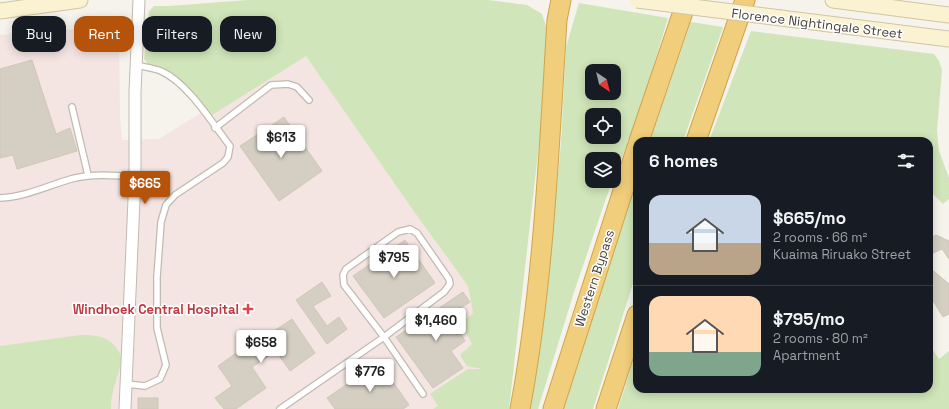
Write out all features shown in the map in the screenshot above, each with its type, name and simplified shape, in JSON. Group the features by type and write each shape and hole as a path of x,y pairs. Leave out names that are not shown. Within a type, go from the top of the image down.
{"highway":[{"path":"520,409 536,308 543,244 557,20 561,0"},
{"path":"640,137 687,0"},
{"path":"697,137 745,1"},
{"name":"Western Bypass","path":"553,409 633,159"},
{"path":"606,409 633,327"}],"main road":[{"path":"0,11 80,0"},
{"name":"Florence Nightingale Street","path":"637,0 949,39"},
{"name":"Florence Nightingale Street","path":"833,0 949,15"}],"street":[{"path":"125,409 135,176 136,65 139,0"}],"lane":[{"path":"126,384 145,386 160,379 166,365 157,328 157,277 161,222 166,205 175,195 223,163 228,157 230,146 193,99 172,77 160,71 136,65"},
{"path":"215,128 271,85 288,84 297,87 309,100"},
{"path":"72,107 88,176"},
{"path":"0,198 14,197 72,179 88,176 135,176"},
{"path":"280,409 384,337 444,292 450,284 449,279 417,233 410,229 398,232 346,269 343,275 344,285 384,337 423,394"}],"shaded area":[{"name":"Windhoek Central Hospital","path":"74,29 74,52 119,52 120,117 122,140 159,139 307,47 508,206 485,409 0,409 0,35 12,34 12,52 66,52 66,30"}],"green space":[{"path":"248,0 488,0 527,5 542,14 547,29 544,100 509,409 433,409 438,406 430,394 468,369 482,369 467,366 460,355 472,344 461,323 473,313 468,286 413,210 306,56 212,115 178,77 148,64 144,59 145,52 212,52 212,16 148,16 149,11 154,6"},
{"path":"579,3 668,18 637,120 621,160 621,152 585,152 585,188 610,188 574,292 538,409 526,409 553,225 561,143 566,47"},
{"path":"691,22 723,27 684,137 651,137"},
{"path":"751,31 934,54 939,61 942,70 937,131 939,151 949,178 949,199 943,204 933,194 933,137 711,137"},
{"path":"633,185 633,284 593,409 558,409"},
{"path":"81,335 94,335 102,337 113,344 120,353 121,363 112,395 111,409 0,409 0,346"},
{"path":"933,350 939,359 949,351 949,409 618,409 633,361 633,393 933,393"}],"building":[{"path":"32,60 56,134 70,128 77,151 17,169 13,155 0,158 0,69"},
{"path":"284,117 322,171 279,201 240,146"},
{"path":"936,235 949,241 949,259 942,249 933,253 933,237"},
{"path":"405,240 435,283 384,318 353,276"},
{"path":"933,270 949,284 949,314 943,317 933,301"},
{"path":"322,282 331,296 313,306 327,326 339,317 347,329 327,344 296,300"},
{"path":"463,292 470,302 450,315 465,341 451,351 463,368 433,388 396,337"},
{"path":"292,319 315,353 290,371 276,351 252,367 266,388 236,409 224,409 215,398 232,386 218,366 256,339 260,345 276,334 274,331"},
{"path":"379,362 409,405 403,409 335,409 327,398"},
{"path":"138,398 158,398 158,409 138,409"}],"place":[{"name":"Windhoek Central Hospital","path":"248,309"}]}
